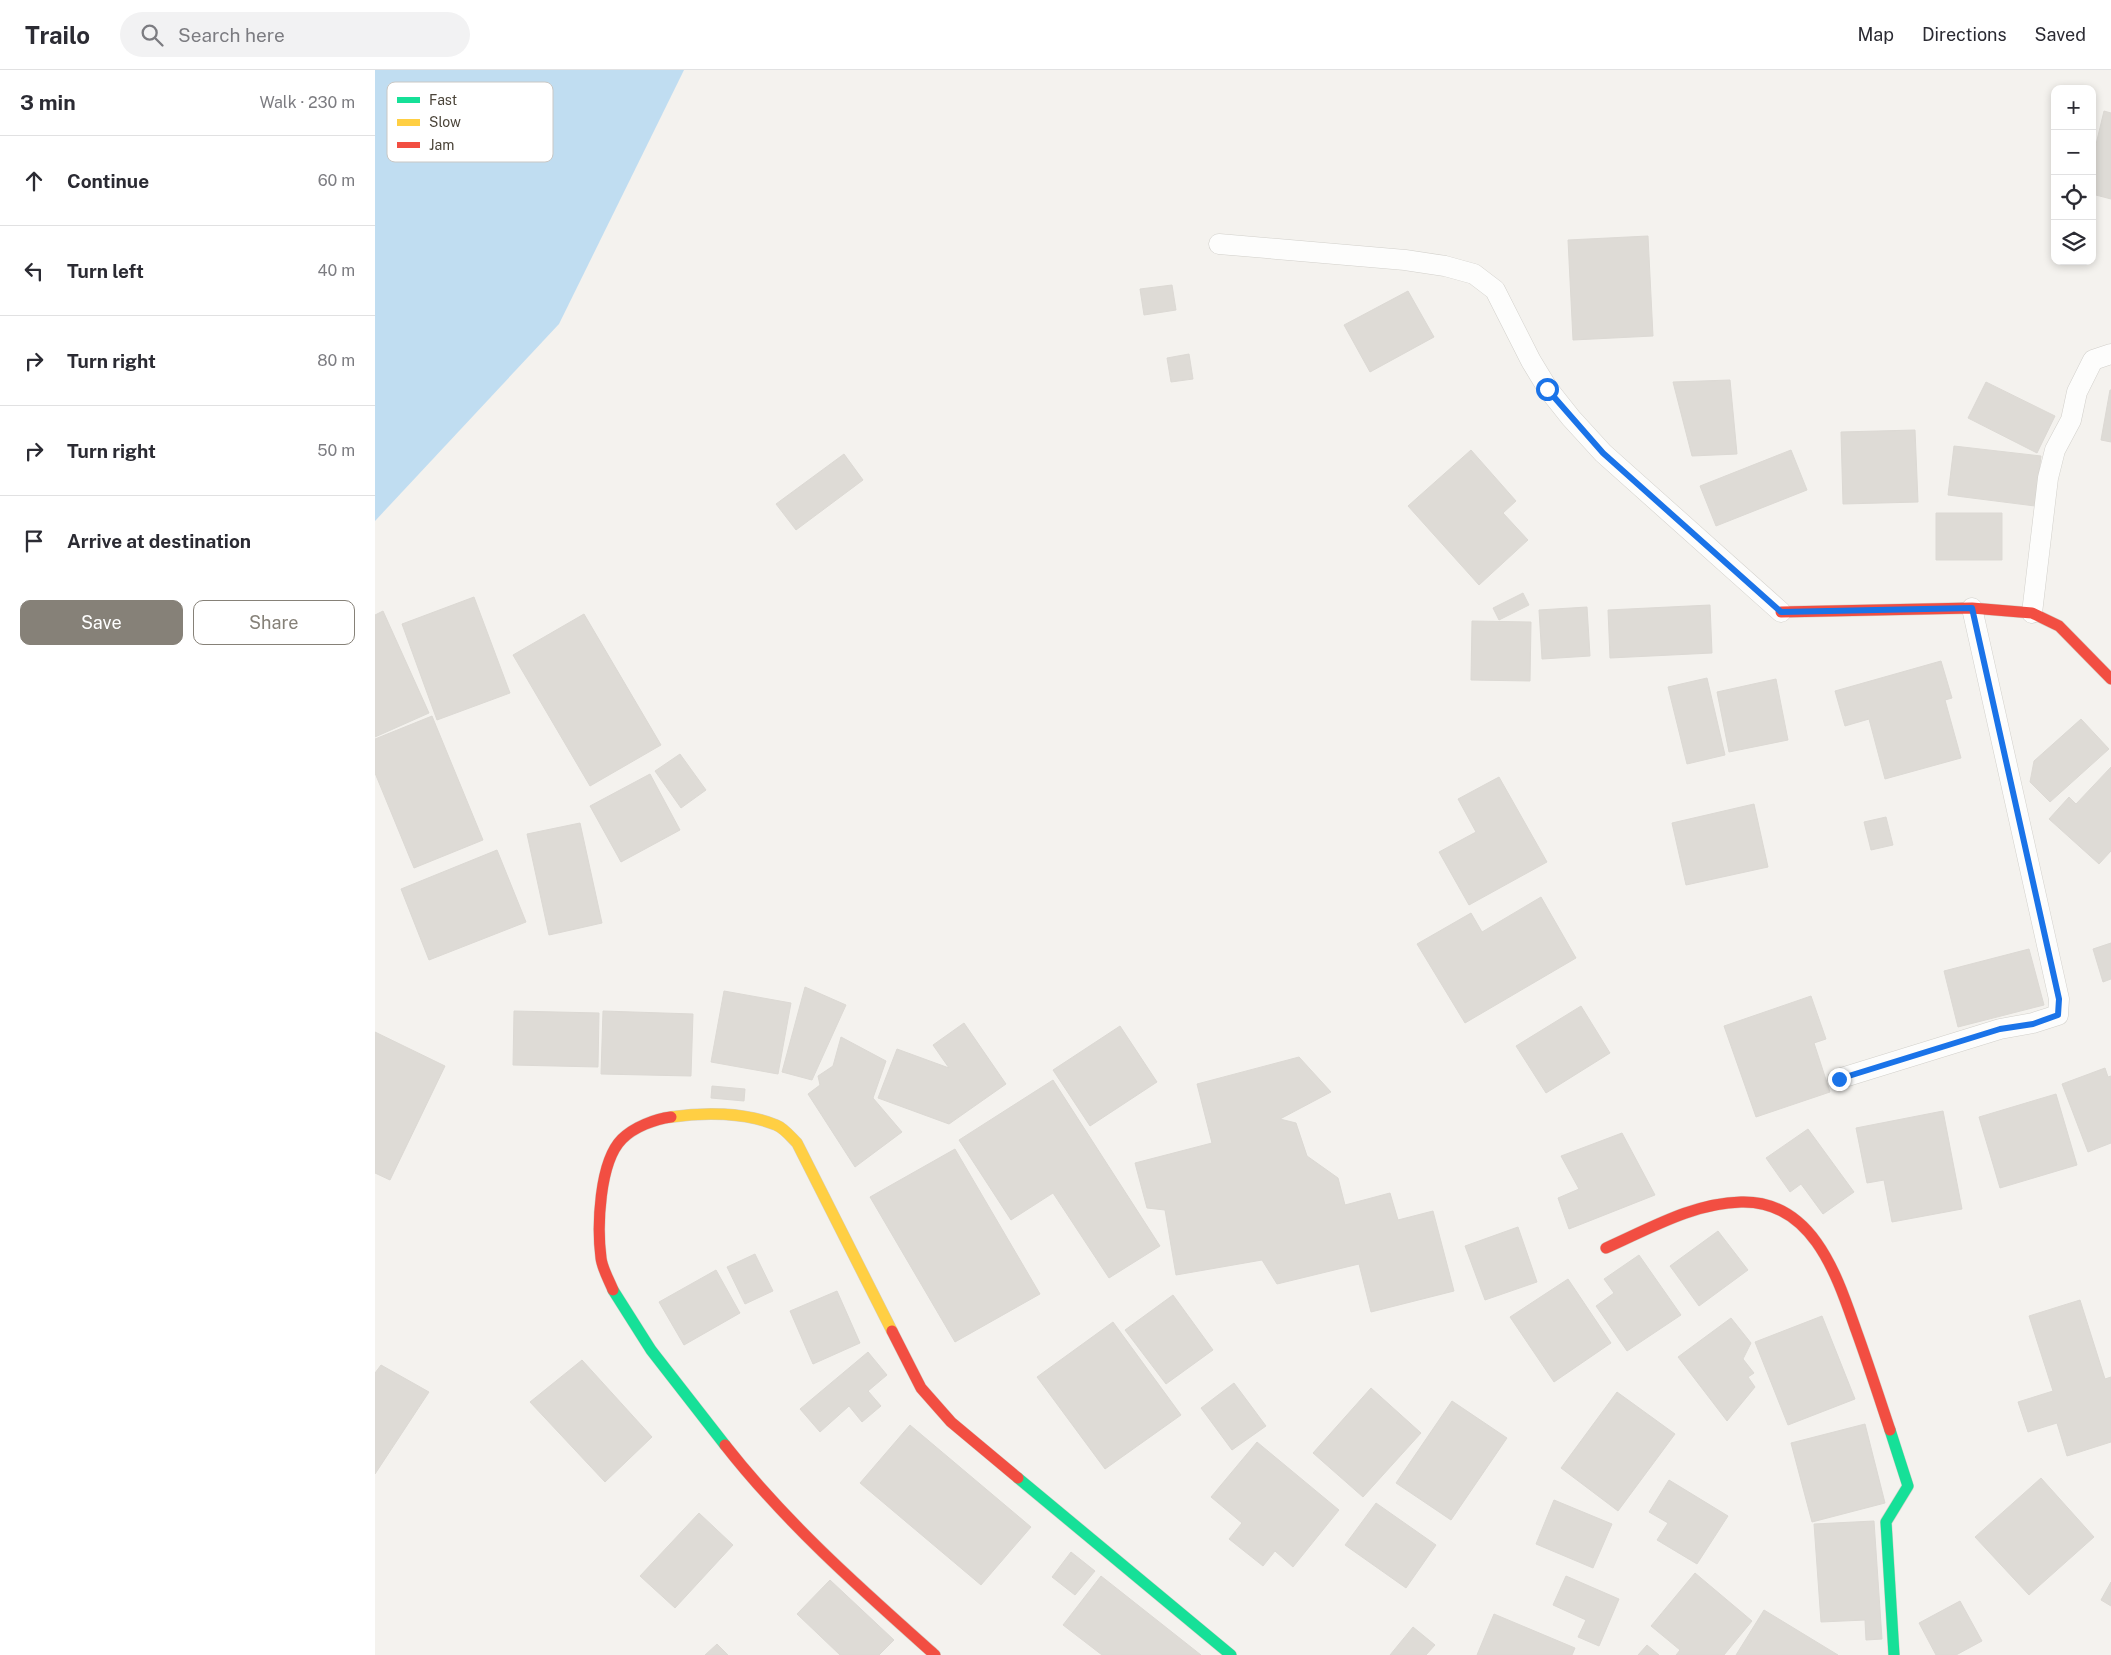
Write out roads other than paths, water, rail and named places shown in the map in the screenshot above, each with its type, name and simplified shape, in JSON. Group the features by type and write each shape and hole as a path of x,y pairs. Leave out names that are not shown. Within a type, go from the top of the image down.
{"street":[{"path":"1781,612 1972,608 2031,613 2059,626 2111,679"},
{"path":"935,1655 856,1585 799,1528 736,1459 669,1374 616,1298 601,1259 600,1216 604,1172 622,1139 655,1118 700,1114 744,1117 778,1125 797,1143 921,1388 951,1422 1231,1655"},
{"path":"1606,1248 1705,1207 1743,1202 1767,1206 1788,1214 1824,1252 1840,1283 1870,1368 1907,1486 1886,1522 1894,1655"}],"lane":[{"path":"1219,244 1405,260 1445,266 1475,274 1495,290 1547,389 1571,418 1603,453 1781,612"},
{"path":"2031,613 2049,478 2055,450 2071,420 2077,392 2093,360 2111,354"},
{"path":"1839,1079 2000,1029 2033,1024 2058,1015 2059,999 1972,608"}],"water":[{"path":"375,70 684,70 559,324 375,521"}]}
